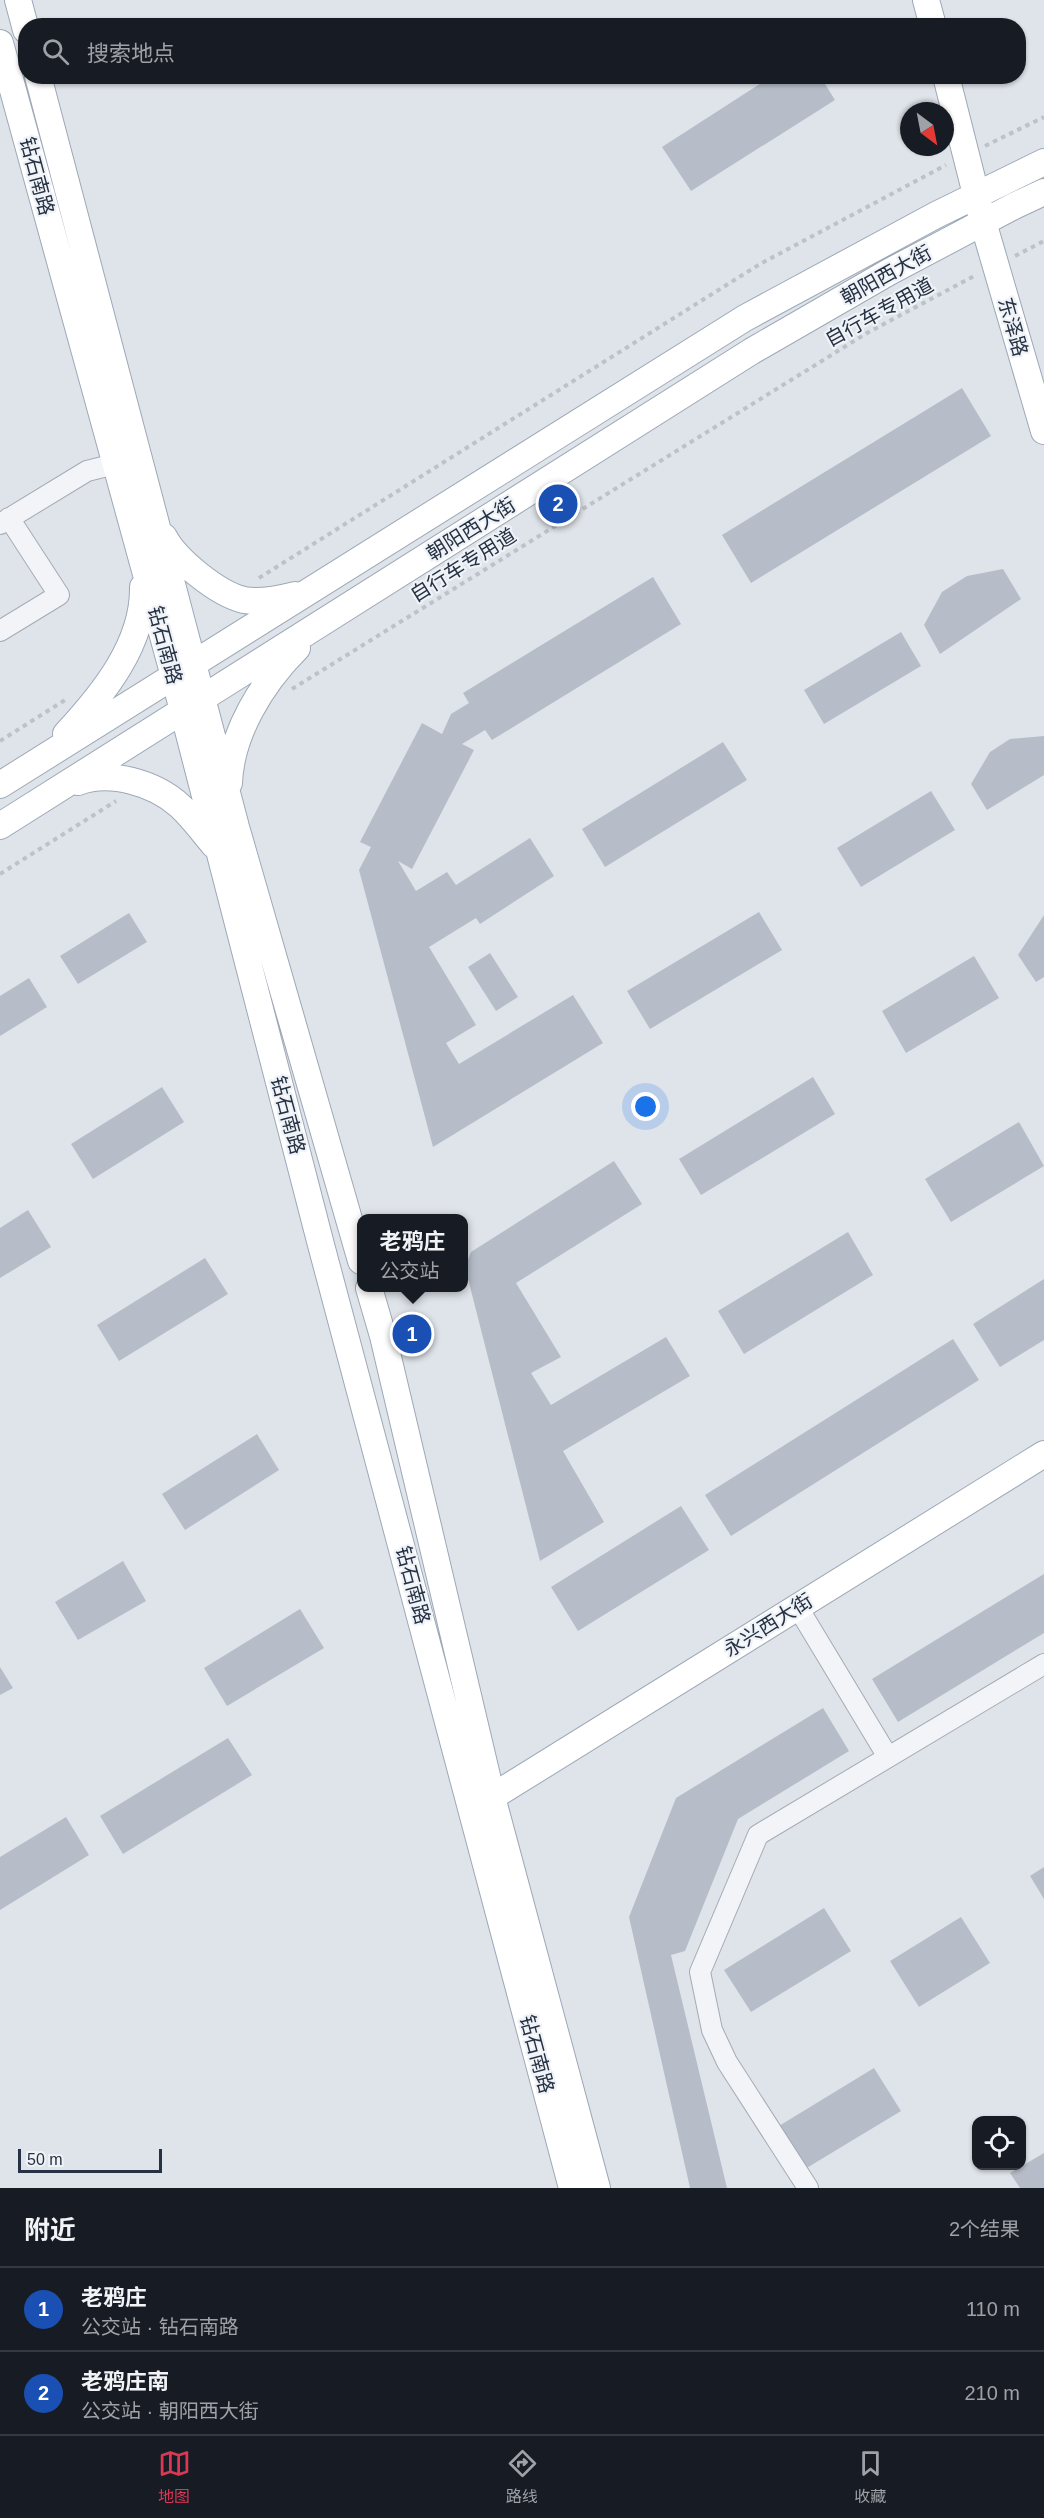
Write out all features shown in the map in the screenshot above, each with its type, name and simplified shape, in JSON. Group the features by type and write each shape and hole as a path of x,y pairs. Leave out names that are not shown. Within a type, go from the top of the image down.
{"main road":[{"path":"18,0 23,18"},
{"path":"926,0 931,18"},
{"name":"钻石南路","path":"0,43 143,563 184,670"},
{"name":"钻石南路","path":"40,84 156,525 220,852 317,1230 572,2188"},
{"name":"东泽路","path":"948,84 983,222 1044,431"},
{"name":"朝阳西大街","path":"0,785 745,318 976,195 1044,162"},
{"name":"朝阳西大街","path":"0,826 752,351 889,272 1044,192"},
{"path":"156,525 170,549 202,578 232,595 244,600 274,600 307,592"},
{"path":"35,763 93,704 133,642 141,619 143,563"},
{"path":"229,799 230,762 246,717 283,662 321,624"},
{"name":"钻石南路","path":"192,705 229,799 357,1247"},
{"path":"55,792 93,777 123,778 178,804 220,852"},
{"name":"钻石南路","path":"370,1292 383,1336 492,1797 597,2188"},
{"name":"永兴西大街","path":"492,1797 1044,1454"}],"street":[{"path":"0,631 58,595 5,521 87,471 116,464"},
{"path":"797,1606 888,1757"},
{"path":"808,2188 727,2062 712,2030 700,1972 758,1835 1044,1664"}],"path":[{"path":"232,595 760,264 903,186 1044,117"},
{"name":"自行车专用道","path":"285,693 867,333 995,265 1044,242"},
{"path":"0,741 68,698"},
{"path":"0,874 142,785"}],"building":[{"path":"760,84 825,84 835,100 691,191 662,147"},
{"path":"962,388 991,436 751,583 722,535"},
{"path":"1003,569 1021,599 940,654 924,625 942,592 967,576"},
{"path":"653,577 681,624 492,740 485,730 462,744 474,750 412,869 398,861 416,891 447,872 456,885 530,838 554,876 480,924 476,918 429,947 476,1025 446,1043 459,1064 573,995 603,1043 433,1147 359,870 371,847 360,842 422,723 442,734 451,714 469,703 463,693"},
{"path":"901,632 921,666 824,724 804,690"},
{"path":"1044,736 1044,775 987,810 971,784 990,752 1010,739"},
{"path":"723,742 747,780 605,867 582,829"},
{"path":"931,791 955,830 861,887 837,848"},
{"path":"759,912 782,950 650,1029 627,991"},
{"path":"129,913 147,942 78,984 60,956"},
{"path":"1044,915 1044,977 1036,982 1018,955"},
{"path":"490,953 518,997 496,1011 468,967"},
{"path":"974,956 999,998 906,1053 882,1011"},
{"path":"29,978 47,1007 0,1036 0,996"},
{"path":"813,1077 835,1114 701,1195 679,1159"},
{"path":"162,1087 184,1122 93,1179 71,1144"},
{"path":"1019,1122 1044,1166 951,1222 925,1179"},
{"path":"614,1161 642,1204 516,1283 561,1357 531,1373 551,1405 666,1337 690,1376 563,1451 604,1522 540,1561 468,1279 468,1260 471,1252"},
{"path":"28,1210 51,1247 0,1278 0,1228"},
{"path":"848,1232 873,1275 744,1354 718,1311"},
{"path":"205,1258 228,1294 119,1361 97,1325"},
{"path":"1044,1279 1044,1340 1000,1367 973,1324"},
{"path":"953,1339 979,1380 731,1536 705,1495"},
{"path":"257,1434 279,1470 185,1530 162,1494"},
{"path":"681,1506 709,1550 578,1631 551,1587"},
{"path":"123,1561 146,1601 78,1640 55,1602"},
{"path":"1044,1574 1044,1633 898,1722 872,1679"},
{"path":"300,1609 324,1648 227,1706 204,1668"},
{"path":"0,1667 13,1688 0,1695"},
{"path":"823,1708 849,1751 738,1819 685,1951 671,1955 727,2188 690,2188 629,1917 676,1798"},
{"path":"228,1738 252,1775 123,1854 100,1816"},
{"path":"66,1817 89,1855 0,1910 0,1857"},
{"path":"1044,1867 1044,1899 1030,1876"},
{"path":"824,1908 851,1951 751,2012 724,1970"},
{"path":"961,1917 990,1963 919,2007 890,1961"},
{"path":"874,2068 901,2111 800,2172 774,2129"},
{"path":"1044,2153 1044,2188 1020,2188 1010,2173 1015,2170 1026,2170 1026,2164"}],"place":[{"name":"老鸦庄南","path":"558,504"},
{"name":"老鸦庄","path":"412,1334"}]}
